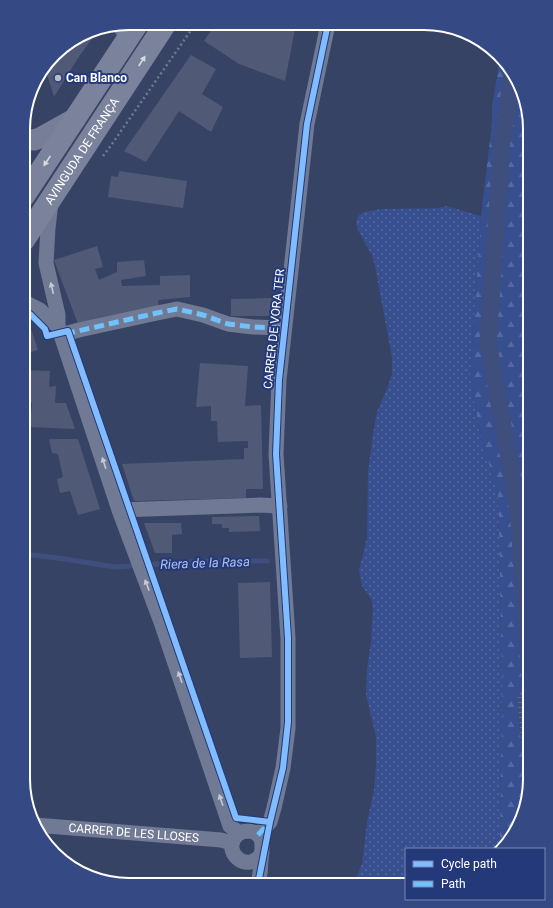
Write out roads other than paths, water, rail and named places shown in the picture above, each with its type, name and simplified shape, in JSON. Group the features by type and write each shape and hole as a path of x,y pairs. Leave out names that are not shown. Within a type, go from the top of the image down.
{"main road":[{"name":"AVINGUDA DE FRANÇA","path":"30,187 76,118 127,30"},
{"name":"AVINGUDA DE FRANÇA","path":"30,231 161,30"}],"street":[{"name":"CARRER DE VORA TER","path":"258,834 270,822 284,768 288,722 288,638 276,454 279,380 307,124 327,30"},
{"path":"30,140 40,138 76,118"},
{"path":"52,198 48,228 46,263 58,315 60,331 120,510 161,622 230,826 236,838"},
{"path":"30,305 40,310 60,331"},
{"path":"60,331 79,330 177,309 203,315 228,324 253,327 284,328"},
{"path":"120,510 260,505 280,506"},
{"name":"CARRER DE LES LLOSES","path":"42,826 220,840 236,838"},
{"path":"259,878 263,846 262,840 258,834 244,831 236,838 232,848 236,858 240,861 250,862 255,860 262,852"}],"waterway":[{"path":"511,81 502,142 488,342 518,509 523,579"},
{"name":"Riera de la Rasa","path":"30,555 115,567 201,561 267,561"}],"place":[{"name":"Can Blanco","path":"58,78"}]}
